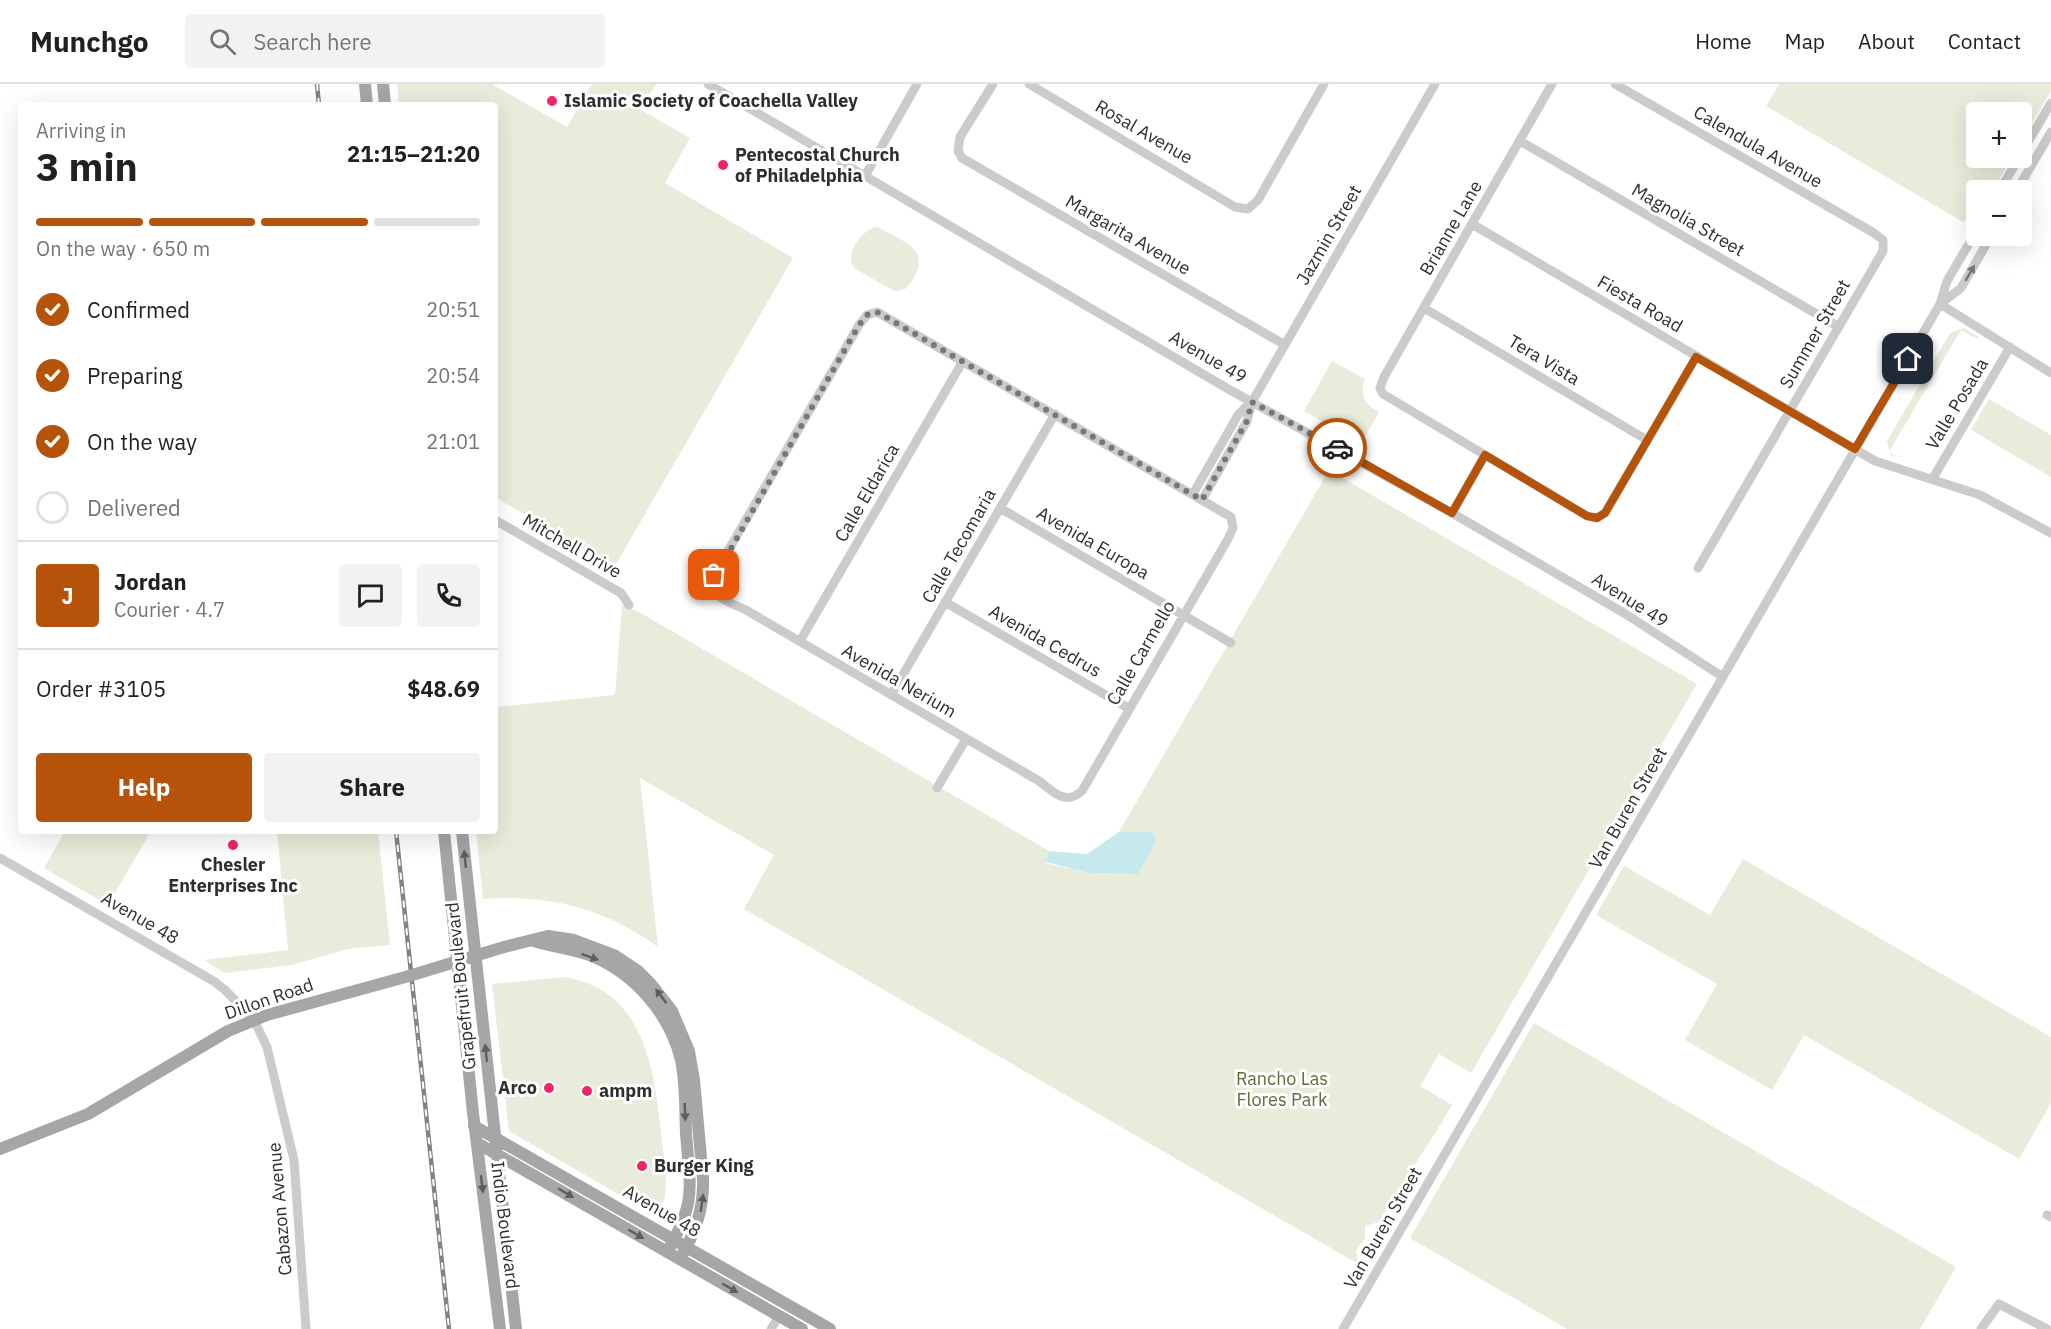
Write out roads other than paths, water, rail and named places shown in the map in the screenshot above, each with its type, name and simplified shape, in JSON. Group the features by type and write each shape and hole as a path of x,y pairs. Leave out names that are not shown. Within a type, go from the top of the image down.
{"main road":[{"path":"365,84 368,102"},
{"path":"383,84 385,102"},
{"name":"Grapefruit Boulevard","path":"444,834 474,1126"},
{"name":"Grapefruit Boulevard","path":"462,834 495,1137"},
{"name":"Dillon Road","path":"0,1149 88,1114 228,1031 254,1020 504,947 548,936 563,938 584,942 614,955 638,970 678,1023 689,1051 704,1179 700,1215 688,1246 680,1259"},
{"name":"Dillon Road","path":"534,941 590,956 610,964 642,990 669,1028 681,1062 690,1180 689,1208 667,1252"},
{"name":"Avenue 48","path":"474,1126 675,1238 830,1329"},
{"name":"Indio Boulevard","path":"474,1126 500,1329"},
{"name":"Indio Boulevard","path":"495,1137 516,1329"},
{"name":"Avenue 48","path":"477,1143 802,1329"},
{"path":"779,1316 785,1312 790,1313 818,1329"}],"street":[{"name":"Avenue 49","path":"708,84 1252,402 1452,513 1623,614 1723,677"},
{"path":"865,176 917,84"},
{"name":"Margarita Avenue","path":"993,84 960,137 958,151 969,162 1285,345"},
{"name":"Rosal Avenue","path":"1029,84 1241,209 1254,206 1258,200 1324,84"},
{"name":"Jazmin Street","path":"1252,402 1435,84"},
{"name":"Brianne Lane","path":"1485,455 1389,399 1380,388 1384,376 1552,84"},
{"name":"Calendula Avenue","path":"1615,84 1875,232 1883,240"},
{"path":"2032,135 2051,103"},
{"path":"2023,180 2051,132"},
{"name":"Magnolia Street","path":"1520,141 1839,327"},
{"name":"Fiesta Road","path":"1472,225 1875,461 1980,495 2051,533"},
{"name":"Summer Street","path":"1698,568 1883,251 1883,240"},
{"name":"Van Buren Street","path":"1343,1329 1940,304 1947,281 1968,246"},
{"name":"Van Buren Street","path":"1940,304 1961,288 1985,246"},
{"path":"1940,304 2051,373"},
{"name":"Tera Vista","path":"1424,308 1647,440"},
{"name":"Avenida Nerium","path":"963,361 883,313 872,313 859,325 714,575 712,586 718,597 891,695 1039,782 1061,798 1073,798"},
{"name":"Valle Posada","path":"1932,478 2010,347"},
{"path":"1452,513 1485,455 1587,516 1597,518 1605,513 1696,357"},
{"path":"963,361 1202,500 1247,421 1252,402"},
{"name":"Calle Eldarica","path":"800,642 963,361"},
{"path":"1193,494 1238,416 1252,402"},
{"name":"Calle Tecomaria","path":"891,695 1055,414"},
{"name":"Calle Carmello","path":"1073,798 1082,791 1128,708 1228,539 1233,522 1227,513 1202,500"},
{"name":"Avenida Europa","path":"1000,508 1232,643"},
{"name":"Mitchell Drive","path":"498,522 621,593 629,604"},
{"name":"Avenida Cedrus","path":"945,602 1128,708"},
{"path":"937,788 966,739"},
{"name":"Avenue 48","path":"0,858 215,982 254,1020"},
{"name":"Cabazon Avenue","path":"254,1020 267,1047 294,1160 306,1329"},
{"path":"1981,1329 1999,1304 2047,1329"},
{"path":"771,1329 779,1316"}],"water":[{"path":"1119,832 1152,832 1157,841 1138,874 1089,873 1046,862 1049,851 1087,854"}],"railway":[{"path":"317,84 319,102"},
{"path":"396,834 449,1329"}],"place":[{"name":"Islamic Society of Coachella Valley","path":"552,101"},
{"name":"Pentecostal Church of Philadelphia","path":"723,165"},
{"name":"Chesler Enterprises Inc","path":"233,845"},
{"name":"Arco","path":"549,1088"},
{"name":"ampm","path":"587,1091"},
{"name":"Burger King","path":"642,1166"}],"park label":[{"name":"Rancho Las Flores Park","path":"1282,1089"}]}
